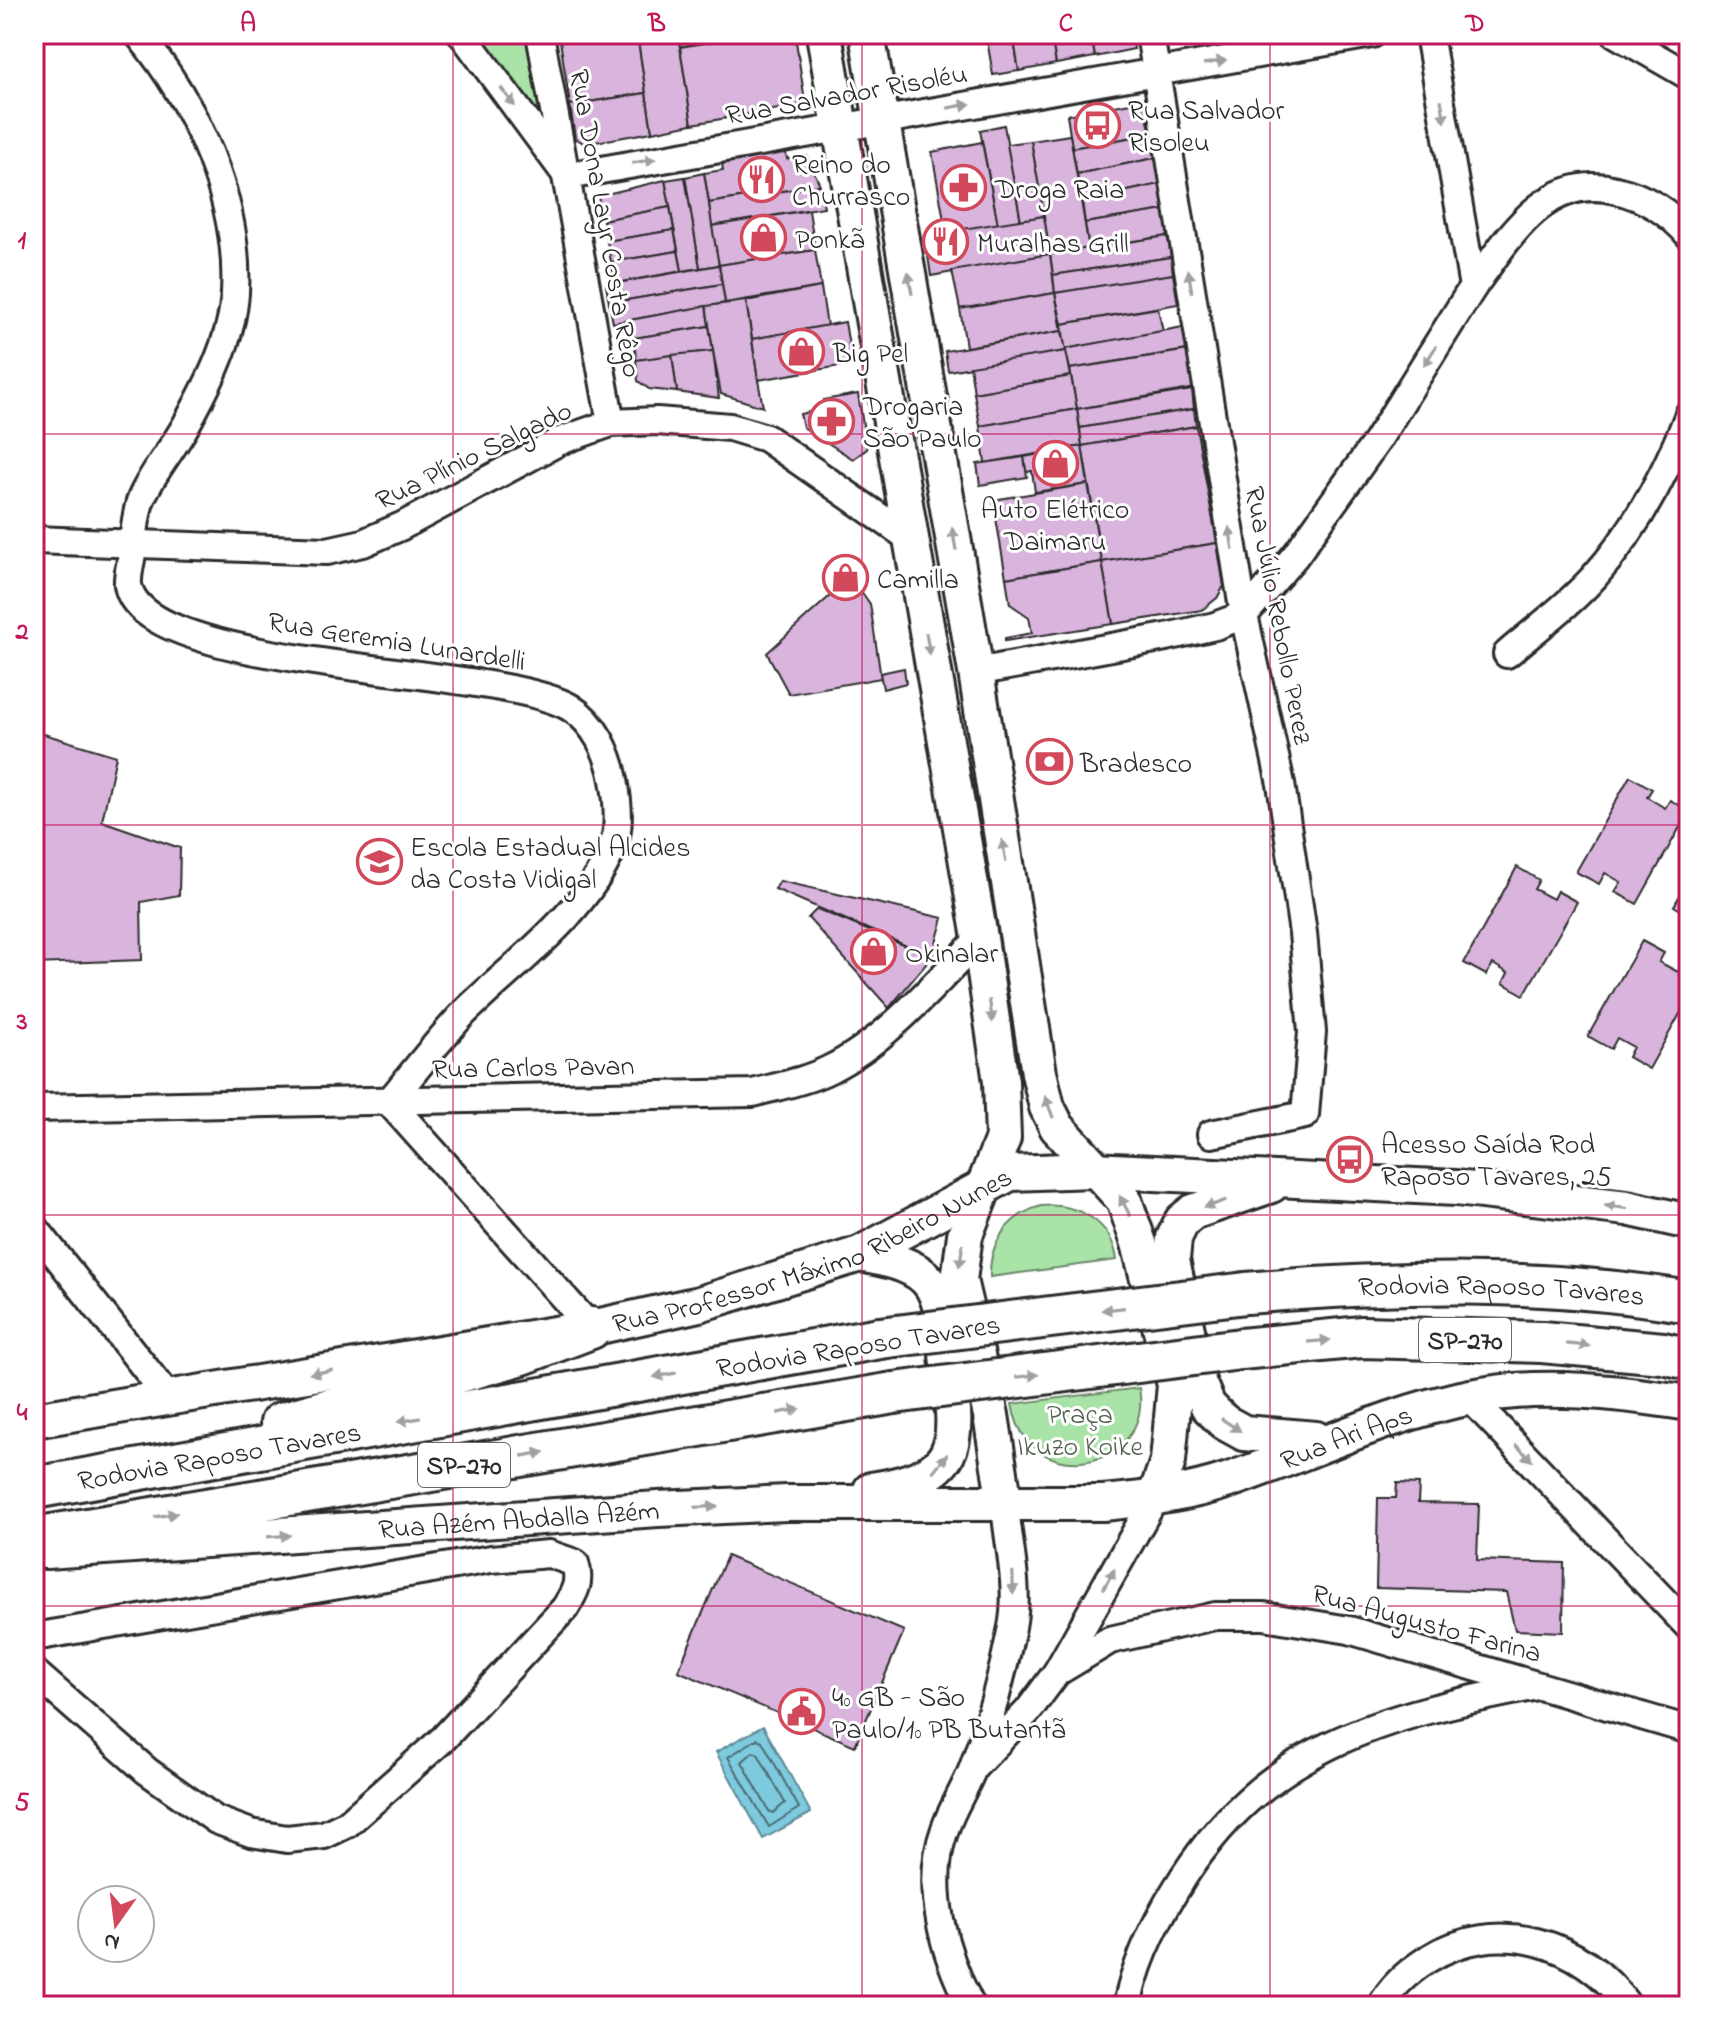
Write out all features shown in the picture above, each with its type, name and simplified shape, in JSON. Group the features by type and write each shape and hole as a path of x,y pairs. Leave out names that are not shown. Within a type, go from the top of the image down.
{"highway":[{"name":"Rodovia Raposo Tavares","path":"34,1488 880,1338 1246,1293 1381,1282 1524,1283 1689,1302"},
{"path":"164,1463 326,1407 522,1354 591,1328"},
{"name":"Rodovia Raposo Tavares","path":"34,1538 894,1393 1241,1349 1377,1338 1542,1342 1663,1353 1689,1359"}],"main road":[{"path":"824,34 908,537 980,938 1003,1103 1003,1138 965,1235 959,1280 991,1415 1005,1505"},
{"path":"867,34 976,672 1039,1073 1047,1107 1057,1127 1093,1170 1124,1200 1132,1219 1175,1385 1168,1461 1155,1498"},
{"name":"Rua Professor Máximo Ribeiro Nunes","path":"34,1420 591,1328 699,1304 860,1254 986,1183 1010,1173 1093,1170 1289,1179 1543,1197 1627,1208 1689,1222"},
{"path":"1289,1179 1193,1212 1182,1221 1174,1238 1172,1260 1198,1382 1208,1406 1224,1422 1244,1433 1328,1440"},
{"path":"787,1503 909,1483 930,1474 951,1447 955,1424 941,1313 931,1286 900,1263 860,1254"},
{"name":"Rua Ari Aps","path":"1005,1505 1155,1498 1228,1480 1328,1440 1469,1397 1518,1391 1571,1390 1689,1403"},
{"name":"Rua Azém Abdalla Azém","path":"34,1551 787,1503 1005,1505"}],"street":[{"name":"Rua Geremia Lunardelli","path":"138,34 164,65 208,151 223,195 233,252 235,294 227,333 212,373 141,501 128,584 135,600 147,614 205,639 267,654 530,692 571,708 596,731 612,770 619,808 614,846 593,883 461,1016 389,1102"},
{"path":"462,34 567,176"},
{"name":"Rua Dona Layr Costa Rêgo","path":"540,34 611,423"},
{"name":"Rua Júlio Rebollo Perez","path":"1150,34 1244,615 1281,784 1303,933 1312,1032 1305,1115 1211,1134"},
{"name":"Rua Salvador Risoléu","path":"567,176 1372,34"},
{"path":"1429,34 1473,287"},
{"path":"1616,34 1689,76"},
{"path":"976,672 1178,634 1244,615 1295,556 1377,441 1473,287 1517,227 1543,203 1566,190 1603,186 1639,196 1674,217 1689,235"},
{"path":"1507,654 1592,579 1623,542 1656,484 1689,414"},
{"name":"Rua Plínio Salgado","path":"34,540 327,551 363,543 560,441 611,423 687,421 730,427 766,438 908,537"},
{"name":"Rua Carlos Pavan","path":"34,1108 753,1093 829,1070 854,1055 893,1023 980,938"},
{"path":"389,1102 591,1328"},
{"path":"34,1227 168,1397"},
{"path":"1469,1397 1689,1627"},
{"name":"Rua Augusto Farina","path":"972,1769 1028,1711 1057,1672 1155,1498"},
{"name":"Rua Augusto Farina","path":"971,2006 953,1968 943,1935 937,1873 944,1831 972,1769 1013,1625 1012,1553 1005,1505"},
{"name":"Rua Azém Abdalla Azém","path":"34,1637 491,1559 549,1554 575,1563 579,1582 575,1593 545,1630 443,1739 347,1824 324,1835 287,1839 251,1833 216,1820 147,1771 34,1672"},
{"name":"Rua Augusto Farina","path":"1057,1672 1110,1640 1215,1616 1264,1616 1349,1630 1689,1730"},
{"path":"1127,2006 1142,1953 1161,1913 1211,1838 1251,1795 1299,1760 1350,1734 1457,1701 1540,1685"},
{"path":"1381,2006 1409,1971 1446,1947 1474,1938 1497,1936 1551,1944 1601,1976 1628,2006"}],"green space":[{"path":"468,34 534,34 555,156"},
{"path":"1041,1206 1067,1207 1091,1217 1108,1235 1117,1260 990,1277 993,1253 1003,1232 1019,1216"},
{"name":"Praça Ikuzo Koike","path":"1139,1388 1138,1416 1128,1438 1109,1453 1087,1461 1063,1461 1040,1452 1022,1433 1012,1404"}],"water":[{"path":"763,1726 811,1813 763,1839 716,1752"}],"building":[{"path":"559,34 637,34 646,93 570,105"},
{"path":"637,34 678,34 692,124 652,132"},
{"path":"678,34 757,34 680,47"},
{"path":"757,34 795,34 805,101 796,106 692,124 680,47"},
{"path":"986,34 1013,34 1019,71 993,75"},
{"path":"1013,34 1051,34 1056,64 1019,71"},
{"path":"1051,34 1091,34 1095,57 1056,64"},
{"path":"1091,34 1131,34 1134,49 1095,57"},
{"path":"646,93 652,132 585,144 575,138 570,105"},
{"path":"1135,102 1145,107 1151,134 1072,148 1067,115"},
{"path":"1004,125 1021,221 998,225 980,130"},
{"path":"1151,134 1155,158 1077,174 1072,148"},
{"path":"1070,135 1089,248 1050,254 1031,141"},
{"path":"1031,141 1044,216 1021,221 1007,144"},
{"name":"Droga Raia","path":"982,142 998,225 946,232 932,152"},
{"name":"Reino do Churrasco","path":"785,146 787,159 807,156 820,185 709,203 704,173 723,170 721,158"},
{"path":"1155,158 1160,184 1082,201 1077,174"},
{"path":"704,173 719,265 700,268 685,177"},
{"path":"685,177 700,268 682,271 665,180"},
{"path":"665,180 670,207 603,220 598,196"},
{"path":"1160,184 1165,210 1085,223 1082,201"},
{"path":"820,185 824,207 712,226 709,203"},
{"path":"670,207 674,230 607,241 603,220"},
{"name":"Ponkã","path":"809,210 815,250 719,265 712,226"},
{"path":"1165,210 1168,236 1089,248 1085,223"},
{"path":"1044,216 1050,254 931,276 925,235"},
{"path":"674,230 678,251 611,262 607,241"},
{"path":"1168,236 1171,257 1053,275 1050,254"},
{"path":"815,250 821,287 725,303 719,265"},
{"path":"678,251 682,271 616,283 611,262"},
{"path":"1050,254 1055,293 960,309 952,271"},
{"path":"1171,257 1173,275 1055,293 1053,275"},
{"path":"719,265 722,284 609,303 606,285"},
{"path":"1173,274 1178,304 1062,324 1055,293"},
{"path":"722,284 725,303 613,323 609,303"},
{"path":"821,287 827,326 752,339 746,301"},
{"path":"1055,293 1062,331 966,347 960,309"},
{"path":"746,301 763,407 721,394 713,351 706,306"},
{"path":"706,306 709,326 634,338 630,320"},
{"path":"1158,308 1163,332 1065,349 1062,324"},
{"name":"Big Pel","path":"845,322 852,364 758,380 752,339"},
{"path":"709,326 713,351 636,360 634,338"},
{"path":"1183,327 1187,350 1070,369 1065,349"},
{"path":"1062,331 1066,351 948,371 945,351"},
{"path":"1189,350 1196,388 1077,409 1070,369"},
{"path":"713,351 719,398 677,392 672,355"},
{"path":"1066,351 1071,376 974,393 970,366"},
{"path":"672,355 677,392 649,389 638,381 636,360"},
{"path":"1071,376 1077,409 980,426 974,393"},
{"path":"1192,390 1194,409 1080,428 1077,409"},
{"name":"Drogaria São Paulo","path":"858,394 867,449 853,459 803,427 800,414 824,409 823,400"},
{"path":"1077,409 1082,446 985,463 980,426"},
{"path":"1194,409 1196,426 1082,446 1080,428"},
{"path":"1196,426 1217,543 1102,562 1082,446"},
{"name":"Auto Elétrico Daimaru","path":"1082,446 1088,484 1035,492 1032,471 1026,472 1024,457"},
{"path":"1024,457 1027,477 980,485 977,464"},
{"path":"1088,484 1102,562 1006,578 993,500"},
{"path":"1217,543 1224,586 1217,598 1202,610 1113,624 1102,562"},
{"path":"1102,562 1113,624 1005,641 1005,638 1032,633 1029,617 1010,604 1006,578"},
{"path":"851,577 870,604 881,678 789,694 767,653"},
{"path":"904,668 906,683 883,689 880,673"},
{"path":"34,731 116,756 102,821 180,848 179,895 141,902 142,960 34,964"},
{"path":"1630,776 1652,789 1647,797 1665,808 1670,800 1689,811 1637,904 1615,892 1621,882 1605,873 1599,884 1576,872"},
{"path":"1517,867 1539,880 1534,889 1553,899 1557,891 1577,902 1524,995 1503,983 1508,973 1493,964 1486,975 1464,963"},
{"path":"1689,879 1689,915 1674,906"},
{"path":"780,881 943,918 932,957 775,889"},
{"path":"817,909 932,957 889,1008 808,918"},
{"path":"1642,941 1664,953 1659,962 1678,972 1682,965 1689,969 1689,998 1649,1069 1628,1057 1633,1047 1617,1038 1611,1049 1588,1036"},
{"path":"1397,1483 1419,1484 1418,1503 1479,1504 1477,1560 1564,1563 1563,1632 1515,1630 1506,1592 1376,1588 1378,1498 1396,1498"},
{"path":"727,1556 904,1631 855,1746 678,1671"}],"place":[{"name":"Rua Salvador Risoleu","path":"1097,125"},
{"name":"Reino do Churrasco","path":"761,179"},
{"name":"Droga Raia","path":"964,188"},
{"name":"Ponkã","path":"764,238"},
{"name":"Muralhas Grill","path":"946,242"},
{"name":"Big Pel","path":"802,352"},
{"name":"Drogaria São Paulo","path":"832,421"},
{"name":"Auto Elétrico Daimaru","path":"1055,464"},
{"name":"Camilla","path":"846,578"},
{"name":"Bradesco","path":"1049,762"},
{"name":"Escola Estadual Alcides da Costa Vidigal","path":"379,862"},
{"name":"Okinalar","path":"874,952"},
{"name":"Acesso Saída Rod Raposo Tavares, 25","path":"1350,1159"},
{"name":"4º GB - São Paulo/1º PB Butantã","path":"801,1712"}]}
